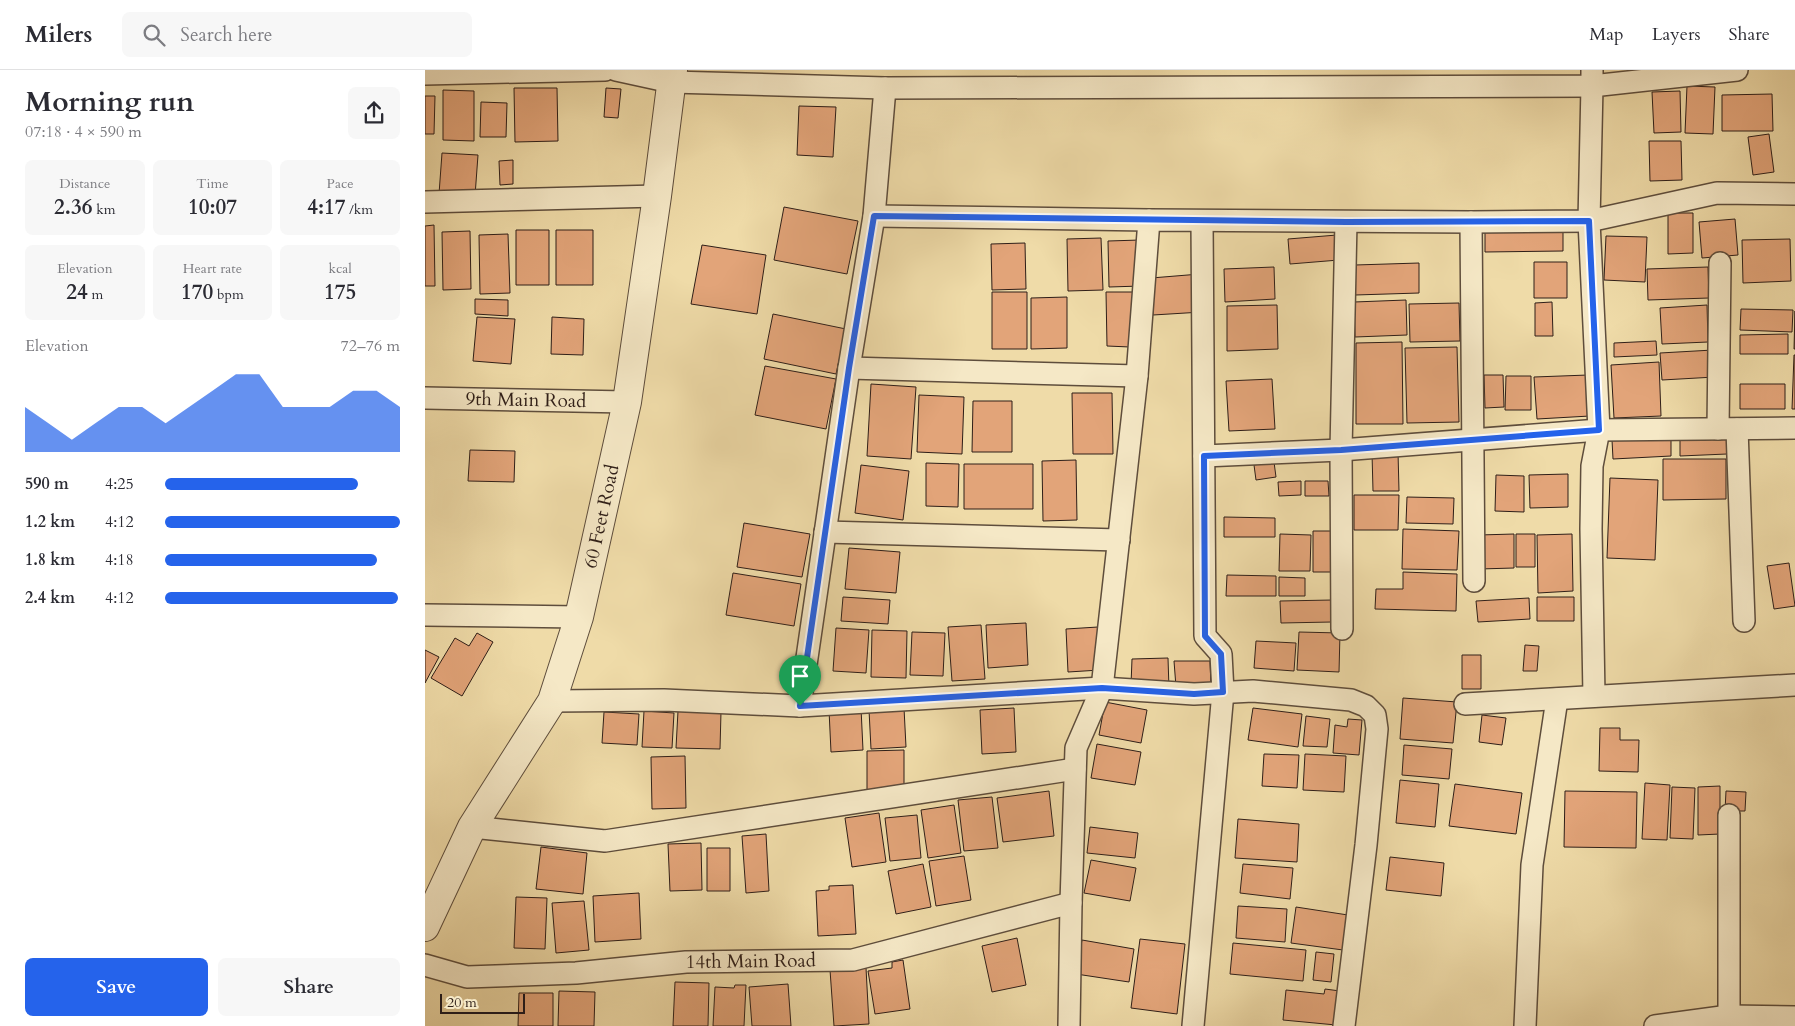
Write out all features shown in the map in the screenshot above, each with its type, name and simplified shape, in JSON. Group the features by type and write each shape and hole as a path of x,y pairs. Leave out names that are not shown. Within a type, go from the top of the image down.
{"street":[{"path":"425,74 605,70"},
{"path":"616,70 672,76 885,88 1592,78 1737,70"},
{"name":"60 Feet Road","path":"425,927 472,827 551,701 579,617 627,402 657,196 672,76"},
{"path":"1592,78 1589,221 1599,430 1592,466 1591,529 1594,696"},
{"path":"800,706 849,368 874,216 885,88"},
{"path":"874,216 1202,221 1589,221 1717,193 1795,194"},
{"path":"425,202 657,196"},
{"path":"1069,1026 1076,748 1102,688 1137,376 1149,220"},
{"path":"1193,1026 1223,692 1221,654 1205,636 1202,221"},
{"path":"1343,629 1341,450 1346,222"},
{"path":"1471,222 1474,581"},
{"path":"1720,263 1728,429 1744,621"},
{"path":"849,368 1137,376"},
{"name":"9th Main Road","path":"425,398 627,402"},
{"path":"1204,456 1341,450 1599,430 1795,428"},
{"path":"825,532 1119,540"},
{"path":"425,615 579,617"},
{"path":"1465,704 1795,685"},
{"path":"551,701 664,700 800,706 1102,688 1194,694 1253,691 1351,700 1366,706 1375,716 1377,729 1366,845 1344,1026"},
{"path":"1525,1026 1532,865 1557,698"},
{"path":"472,827 605,841 1075,770"},
{"path":"1729,815 1729,1016"},
{"name":"14th Main Road","path":"425,965 467,977 576,973 686,962 853,960 1071,903"},
{"path":"1655,1026 1729,1016 1795,1017"}],"building":[{"path":"1687,86 1715,87 1713,134 1685,133"},
{"path":"514,88 557,88 558,141 515,142"},
{"path":"606,88 621,89 618,118 604,117"},
{"path":"443,90 474,91 474,141 443,140"},
{"path":"1680,91 1681,132 1654,133 1652,92"},
{"path":"1772,94 1773,131 1722,131 1722,95"},
{"path":"425,96 435,96 434,134 425,134"},
{"path":"481,102 507,103 506,137 480,137"},
{"path":"799,106 836,107 833,157 797,155"},
{"path":"1769,134 1774,172 1753,175 1748,137"},
{"path":"1649,141 1681,141 1682,180 1650,181"},
{"path":"442,153 478,155 475,196 439,194"},
{"path":"513,160 513,184 500,185 499,161"},
{"path":"784,207 858,221 847,274 774,260"},
{"path":"1668,213 1693,213 1693,253 1668,254"},
{"path":"1735,219 1738,255 1702,258 1699,222"},
{"path":"434,225 435,286 425,286 425,226"},
{"path":"1563,228 1563,251 1485,252 1485,229"},
{"path":"516,230 549,230 549,285 516,285"},
{"path":"556,230 593,230 593,285 556,285"},
{"path":"470,231 471,289 443,290 442,232"},
{"path":"508,234 510,293 480,294 479,235"},
{"path":"1337,235 1339,260 1290,264 1288,239"},
{"path":"1606,236 1647,237 1645,282 1604,280"},
{"path":"1101,238 1103,290 1068,291 1067,239"},
{"path":"1790,239 1791,281 1743,283 1742,240"},
{"path":"1140,240 1141,286 1109,287 1108,241"},
{"path":"1025,243 1026,289 992,290 991,244"},
{"path":"702,245 766,255 757,314 691,304"},
{"path":"1534,262 1567,262 1567,298 1534,298"},
{"path":"1419,263 1419,293 1355,295 1355,265"},
{"path":"1274,267 1275,299 1225,302 1224,269"},
{"path":"1708,267 1709,298 1648,300 1647,269"},
{"path":"1200,274 1202,312 1153,315 1151,278"},
{"path":"992,292 1027,292 1027,349 992,349"},
{"path":"1106,292 1136,292 1130,347 1107,346"},
{"path":"1067,297 1067,348 1031,349 1031,298"},
{"path":"475,299 508,300 508,316 475,314"},
{"path":"1406,300 1407,335 1355,337 1354,302"},
{"path":"1552,302 1553,336 1535,336 1535,303"},
{"path":"1459,303 1460,341 1410,342 1409,304"},
{"path":"1277,305 1278,349 1227,351 1227,306"},
{"path":"1707,305 1708,342 1662,344 1660,308"},
{"path":"1741,309 1793,310 1792,332 1740,330"},
{"path":"1795,311 1795,349 1794,349"},
{"path":"773,314 846,329 836,374 764,359"},
{"path":"477,317 515,319 511,364 473,361"},
{"path":"552,317 584,319 583,355 551,354"},
{"path":"1788,334 1788,354 1740,354 1740,335"},
{"path":"1656,341 1657,355 1614,357 1614,343"},
{"path":"1402,342 1403,424 1356,424 1356,343"},
{"path":"1457,347 1459,422 1407,423 1405,348"},
{"path":"1713,350 1715,377 1662,380 1660,353"},
{"path":"1794,355 1795,409 1792,409"},
{"path":"1659,362 1661,416 1614,418 1611,365"},
{"path":"765,366 836,379 826,429 755,415"},
{"path":"1484,375 1503,375 1504,407 1485,408"},
{"path":"1588,375 1590,416 1537,419 1534,377"},
{"path":"1506,376 1531,376 1531,410 1505,410"},
{"path":"1272,379 1275,429 1229,431 1226,381"},
{"path":"871,384 916,387 911,459 867,456"},
{"path":"1740,384 1785,384 1785,409 1740,409"},
{"path":"1072,393 1112,393 1113,454 1073,454"},
{"path":"919,395 964,397 962,454 917,452"},
{"path":"973,401 1012,401 1012,452 972,452"},
{"path":"1727,435 1727,454 1680,456 1680,436"},
{"path":"1671,437 1671,456 1613,459 1612,440"},
{"path":"470,450 515,451 514,482 468,481"},
{"path":"1398,452 1399,491 1373,491 1372,453"},
{"path":"1663,459 1726,459 1726,499 1663,500"},
{"path":"1076,460 1077,520 1043,521 1042,461"},
{"path":"1274,462 1276,477 1256,480 1254,465"},
{"path":"926,463 959,464 958,507 926,506"},
{"path":"964,464 1033,464 1033,509 964,509"},
{"path":"861,465 909,471 903,520 855,513"},
{"path":"1568,474 1568,507 1530,508 1529,475"},
{"path":"1496,475 1524,476 1524,512 1495,511"},
{"path":"1610,478 1658,480 1655,560 1607,558"},
{"path":"1301,481 1301,495 1279,496 1278,482"},
{"path":"1305,481 1328,481 1329,496 1305,496"},
{"path":"1354,495 1399,495 1398,530 1354,530"},
{"path":"1407,497 1454,498 1453,524 1406,523"},
{"path":"1224,517 1275,518 1275,537 1224,537"},
{"path":"744,523 810,534 802,577 737,567"},
{"path":"1403,529 1459,531 1457,570 1402,569"},
{"path":"1313,531 1335,531 1335,572 1313,572"},
{"path":"1280,534 1311,535 1310,571 1279,571"},
{"path":"1514,534 1514,568 1479,569 1479,535"},
{"path":"1516,534 1535,534 1535,567 1516,567"},
{"path":"1572,534 1573,591 1538,593 1537,535"},
{"path":"849,548 900,552 896,593 845,589"},
{"path":"1789,563 1795,606 1774,609 1767,566"},
{"path":"1403,572 1457,574 1456,611 1375,609 1376,589 1403,589"},
{"path":"733,573 801,584 794,626 726,615"},
{"path":"1227,575 1276,576 1276,596 1226,596"},
{"path":"1279,577 1305,578 1305,596 1279,596"},
{"path":"843,597 890,600 888,624 841,621"},
{"path":"1537,597 1574,597 1574,621 1537,621"},
{"path":"1529,598 1530,619 1478,622 1476,601"},
{"path":"1332,600 1332,622 1281,623 1280,601"},
{"path":"1026,623 1028,665 988,668 986,625"},
{"path":"981,625 985,679 952,681 948,627"},
{"path":"1098,627 1100,670 1068,672 1066,629"},
{"path":"836,628 869,630 866,673 833,671"},
{"path":"872,630 907,631 906,678 871,677"},
{"path":"912,632 945,633 943,676 910,675"},
{"path":"1299,632 1340,633 1339,672 1297,670"},
{"path":"477,633 493,642 462,696 431,678 455,638 469,646"},
{"path":"1256,641 1296,643 1294,671 1254,668"},
{"path":"1525,645 1539,646 1537,671 1523,671"},
{"path":"425,650 439,657 425,683"},
{"path":"1462,655 1481,655 1481,689 1462,689"},
{"path":"1168,658 1169,689 1131,685 1132,659"},
{"path":"1174,661 1210,661 1211,687 1176,687"},
{"path":"1403,698 1457,702 1453,743 1400,739"},
{"path":"1105,702 1147,710 1141,743 1099,735"},
{"path":"861,708 863,750 831,752 829,710"},
{"path":"904,708 906,747 871,749 869,710"},
{"path":"1014,708 1016,752 982,754 980,710"},
{"path":"1253,708 1302,714 1298,747 1248,740"},
{"path":"644,711 674,713 672,748 642,747"},
{"path":"678,711 721,712 720,749 676,748"},
{"path":"604,712 639,714 637,745 602,743"},
{"path":"1482,715 1506,718 1502,745 1479,742"},
{"path":"1306,716 1330,719 1327,747 1303,746"},
{"path":"1348,719 1362,720 1359,755 1333,753 1335,725 1347,727"},
{"path":"1600,728 1620,728 1620,740 1639,740 1638,772 1599,771"},
{"path":"1097,744 1141,752 1135,785 1091,778"},
{"path":"1404,745 1452,749 1449,779 1402,775"},
{"path":"904,750 904,791 867,791 867,751"},
{"path":"1264,754 1299,755 1297,788 1262,786"},
{"path":"1305,754 1346,756 1344,792 1303,790"},
{"path":"685,756 686,808 652,809 651,757"},
{"path":"1400,780 1439,784 1435,827 1396,823"},
{"path":"1645,783 1670,785 1667,840 1642,839"},
{"path":"1455,784 1522,793 1516,834 1449,826"},
{"path":"1720,786 1720,834 1698,835 1698,787"},
{"path":"1672,787 1695,788 1693,839 1670,838"},
{"path":"1049,791 1054,836 1003,842 997,798"},
{"path":"1565,791 1637,792 1636,848 1564,847"},
{"path":"1726,791 1746,792 1745,811 1725,811"},
{"path":"992,797 998,848 964,851 958,800"},
{"path":"954,805 961,853 928,858 921,810"},
{"path":"879,813 886,862 852,867 845,818"},
{"path":"917,815 921,858 890,861 885,818"},
{"path":"1238,819 1299,824 1297,862 1235,858"},
{"path":"1090,827 1138,833 1135,858 1087,853"},
{"path":"766,834 769,891 746,893 742,836"},
{"path":"701,843 702,890 670,891 668,844"},
{"path":"541,847 587,853 583,894 536,889"},
{"path":"707,848 730,848 730,891 707,891"},
{"path":"964,856 971,900 936,906 929,861"},
{"path":"1390,857 1444,863 1441,896 1386,890"},
{"path":"1091,860 1136,868 1130,901 1084,893"},
{"path":"923,864 931,907 896,914 888,871"},
{"path":"1243,864 1293,868 1290,899 1240,893"},
{"path":"853,885 856,934 818,936 816,891 829,890 829,886"},
{"path":"639,893 641,939 595,942 593,896"},
{"path":"516,897 547,898 545,949 514,948"},
{"path":"584,901 589,950 556,953 552,903"},
{"path":"1238,906 1287,909 1285,942 1236,938"},
{"path":"1296,907 1348,915 1343,950 1291,943"},
{"path":"1017,938 1026,985 992,992 982,946"},
{"path":"1140,939 1185,944 1177,1014 1131,1008"},
{"path":"1082,940 1134,949 1129,982 1076,974"},
{"path":"1233,943 1306,950 1303,981 1230,974"},
{"path":"1316,952 1334,954 1331,982 1313,980"},
{"path":"903,960 910,1009 875,1014 868,971 892,968 892,962"},
{"path":"866,968 869,1024 834,1026 830,970"},
{"path":"675,982 709,983 708,1026 673,1026"},
{"path":"788,984 791,1026 752,1026 749,987"},
{"path":"735,985 746,985 744,1026 713,1026 715,987 734,988"},
{"path":"1325,989 1340,991 1336,1025 1283,1020 1286,990 1324,994"},
{"path":"559,991 595,992 594,1026 558,1026"},
{"path":"519,993 553,993 553,1026 518,1026"}],"route":[{"path":"874,216 1346,222 1589,221 1599,430 1341,450 1204,456 1205,636 1221,654 1223,692 1194,694 1102,688 800,706 849,368 874,216"}]}
